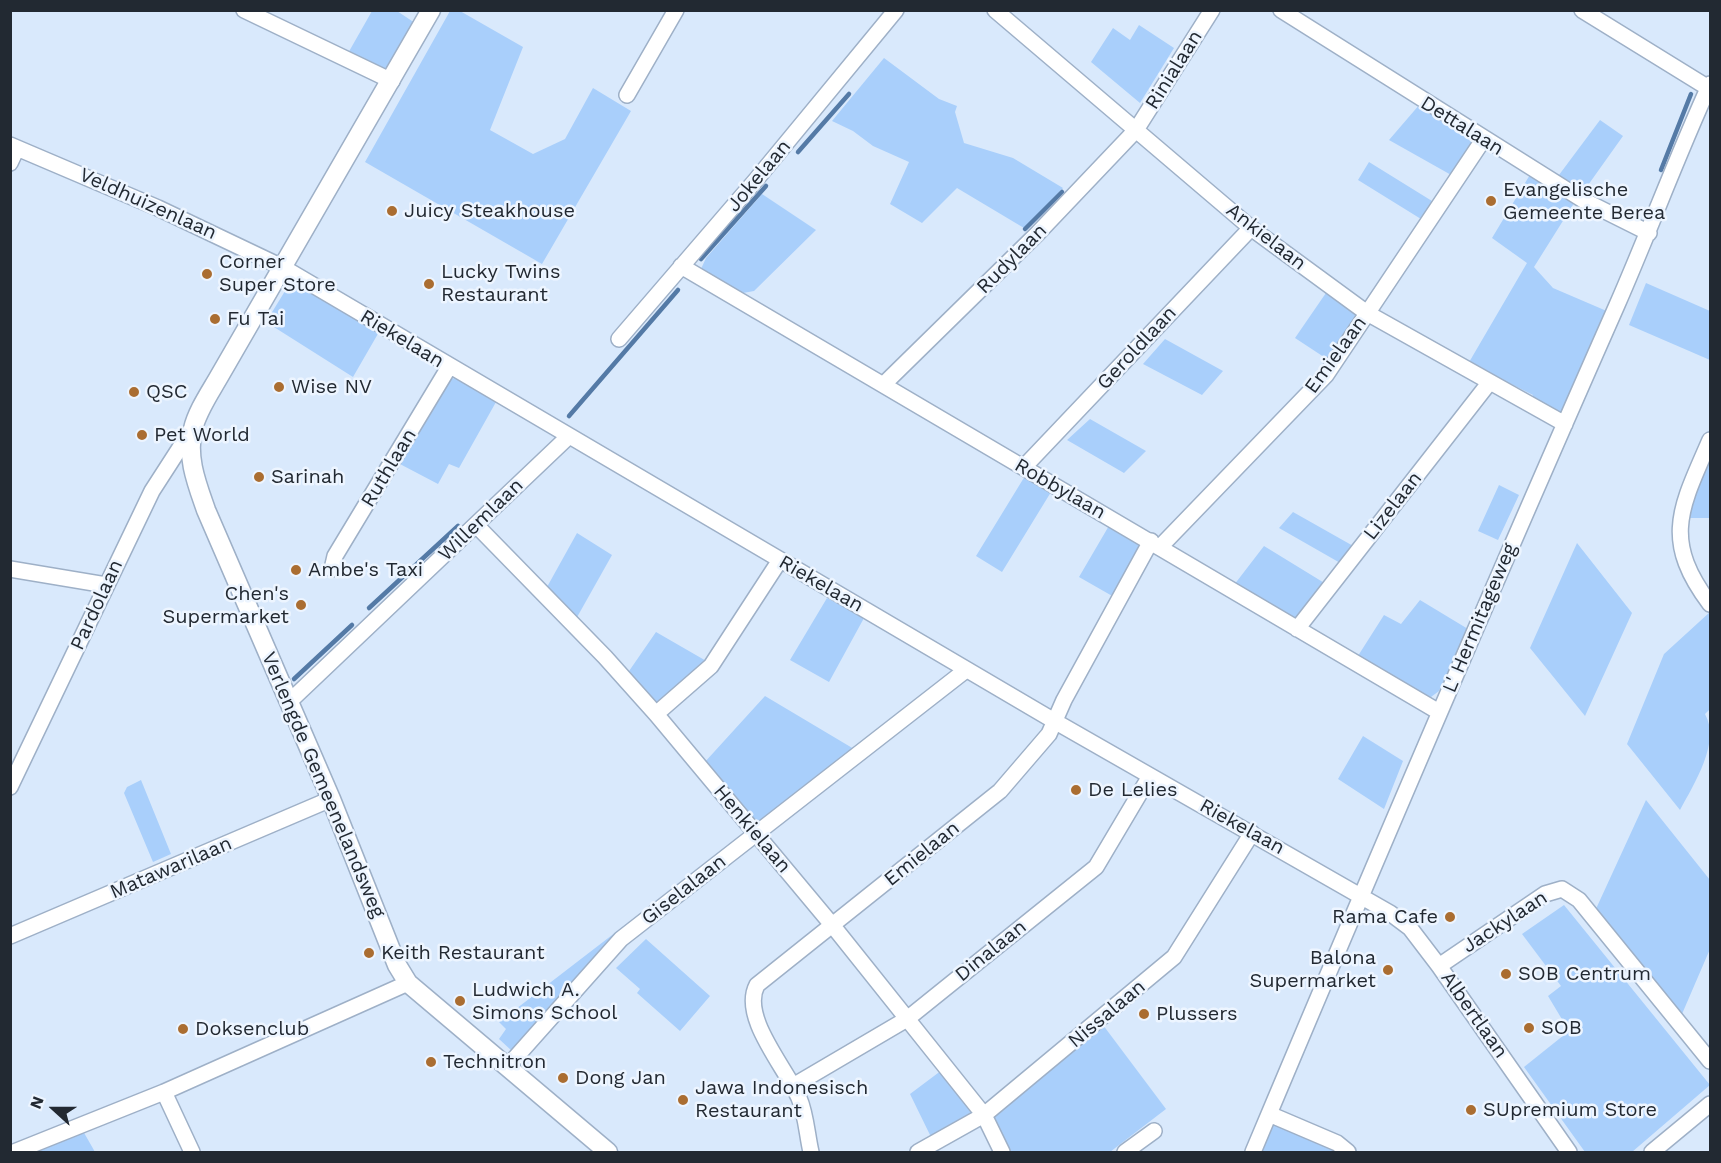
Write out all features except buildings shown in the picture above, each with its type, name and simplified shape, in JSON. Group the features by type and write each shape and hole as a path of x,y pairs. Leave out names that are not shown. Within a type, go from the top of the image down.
{"street":[{"path":"244,10 392,81"},
{"name":"Verlengde Gemeenelandsweg","path":"408,982 397,965 330,799 206,510 192,465 193,428 220,375 284,268 431,10"},
{"path":"627,95 676,10"},
{"name":"Jokelaan","path":"619,339 896,10"},
{"name":"Ankielaan","path":"995,10 1251,228 1367,313 1565,424"},
{"name":"Rinialaan","path":"1136,130 1212,10"},
{"name":"Dettalaan","path":"1281,10 1482,140 1583,201 1649,233"},
{"path":"1582,10 1710,87"},
{"name":"L' Hermitageweg","path":"1252,1152 1401,808 1439,712 1649,233 1710,87"},
{"name":"Rudylaan","path":"884,384 1038,233 1136,130"},
{"name":"Emielaan","path":"811,1152 800,1100 770,1048 753,1008 752,996 757,985 1000,791 1049,734 1064,700 1155,544 1315,388 1482,140"},
{"path":"10,163 14,146"},
{"name":"Veldhuizenlaan","path":"14,146 158,208 284,268"},
{"name":"Geroldlaan","path":"1024,467 1251,228"},
{"name":"Robbylaan","path":"681,266 1439,712"},
{"name":"Riekelaan","path":"284,268 966,670 1362,895"},
{"name":"Ruthlaan","path":"332,569 335,556 449,367"},
{"name":"Lizelaan","path":"1297,629 1489,382"},
{"name":"Pardolaan","path":"10,787 16,766 152,491 193,428"},
{"name":"Willemlaan","path":"289,702 568,437"},
{"path":"1710,440 1686,496 1679,531 1689,568 1710,604"},
{"name":"Henkielaan","path":"476,525 656,714 833,926 984,1115 1002,1152"},
{"path":"656,714 711,666 780,560"},
{"path":"10,569 106,585"},
{"name":"Giselalaan","path":"508,1066 621,939 966,670"},
{"name":"Dinalaan","path":"793,1086 907,1019 1096,867 1150,776"},
{"name":"Matawarilaan","path":"10,936 330,799"},
{"name":"Nissalaan","path":"918,1152 984,1115 1174,957 1252,833"},
{"name":"Jackylaan","path":"1440,966 1545,894 1562,889 1580,900 1710,1061"},
{"name":"Albertlaan","path":"1362,895 1410,928 1440,966 1569,1152"},
{"path":"14,1152 164,1092 408,982 608,1152"},
{"path":"164,1092 192,1152"},
{"path":"1652,1152 1710,1104"},
{"path":"1269,1114 1337,1143 1348,1152"},
{"path":"1125,1152 1154,1131"}],"shaded area":[{"path":"372,11 397,11 415,23 388,68 382,70 347,55"},
{"path":"450,11 460,11 523,47 490,130 533,154 565,139 593,88 631,111 542,264 365,162"},
{"path":"1139,25 1174,48 1140,103 1091,62 1113,28 1130,40"},
{"path":"884,58 939,99 957,106 955,112 964,143 1013,158 1063,188 1024,228 957,188 922,223 890,204 909,162 873,146 853,131 832,121"},
{"path":"1420,104 1473,137 1474,142 1453,176 1389,140"},
{"path":"1600,120 1623,136 1581,195 1556,179"},
{"path":"1369,162 1432,201 1421,219 1358,180"},
{"path":"1531,173 1576,200 1534,267 1553,288 1609,312 1562,413 1531,400 1533,395 1495,376 1488,377 1468,364 1527,263 1492,238"},
{"path":"762,194 816,230 754,291 743,293 701,269 706,258"},
{"path":"293,278 379,332 353,377 266,322"},
{"path":"1646,283 1710,311 1710,360 1629,325"},
{"path":"1328,290 1358,316 1330,361 1295,338"},
{"path":"1165,339 1223,371 1202,395 1143,364"},
{"path":"455,378 496,402 459,468 449,464 438,484 398,463 450,379"},
{"path":"1090,419 1146,451 1124,473 1067,440"},
{"path":"1706,462 1710,464 1710,518 1686,518"},
{"path":"1025,476 1051,492 1002,572 976,556"},
{"path":"1499,485 1519,495 1498,540 1478,531"},
{"path":"1293,512 1355,547 1342,564 1279,528"},
{"path":"1110,524 1143,545 1114,597 1079,577"},
{"path":"577,533 612,555 576,619 547,587"},
{"path":"1577,543 1632,613 1585,716 1530,648"},
{"path":"1264,546 1326,584 1298,617 1293,619 1234,585"},
{"path":"827,598 864,618 829,682 790,660"},
{"path":"1420,600 1468,629 1439,691 1427,700 1356,659 1384,615 1401,624"},
{"path":"1710,612 1710,709 1705,714 1710,737 1704,763 1680,810 1627,744 1664,654"},
{"path":"656,632 708,662 708,666 654,705 627,674"},
{"path":"765,696 854,749 760,822 749,819 704,763"},
{"path":"1363,736 1403,761 1384,809 1338,779"},
{"path":"141,780 171,854 153,862 124,793 127,787"},
{"path":"1646,800 1710,880 1710,949 1682,1014 1595,911"},
{"path":"1564,905 1710,1085 1632,1152 1585,1152 1524,1067 1569,1031 1548,996 1561,986 1522,934"},
{"path":"629,922 512,1051 499,1039 506,1029 499,1022"},
{"path":"646,939 710,996 680,1031 637,993 640,989 616,968"},
{"path":"1103,1025 1166,1109 1110,1152 1010,1152 994,1116"},
{"path":"942,1070 967,1100 973,1113 931,1137 910,1094"},
{"path":"1276,1124 1340,1152 1260,1152 1272,1125"},
{"path":"83,1131 95,1152 31,1152"}],"waterway":[{"path":"798,152 849,94"},
{"path":"1661,170 1691,94"},
{"path":"701,259 766,186"},
{"path":"1025,229 1062,192"},
{"path":"569,416 678,290"},
{"path":"369,608 458,526"},
{"path":"294,679 352,625"}],"place":[{"name":"Evangelische Gemeente Berea","path":"1491,201"},
{"name":"Juicy Steakhouse","path":"392,211"},
{"name":"Corner Super Store","path":"207,274"},
{"name":"Lucky Twins Restaurant","path":"429,284"},
{"name":"Fu Tai","path":"215,319"},
{"name":"Wise NV","path":"279,387"},
{"name":"QSC","path":"134,392"},
{"name":"Pet World","path":"142,435"},
{"name":"Sarinah","path":"259,477"},
{"name":"Ambe's Taxi","path":"296,570"},
{"name":"Chen's Supermarket","path":"301,605"},
{"name":"De Lelies","path":"1076,790"},
{"name":"Rama Cafe","path":"1450,917"},
{"name":"Keith Restaurant","path":"369,953"},
{"name":"Balona Supermarket","path":"1388,970"},
{"name":"SOB Centrum","path":"1506,974"},
{"name":"Ludwich A. Simons School","path":"460,1001"},
{"name":"Plussers","path":"1144,1014"},
{"name":"SOB","path":"1529,1028"},
{"name":"Doksenclub","path":"183,1029"},
{"name":"Technitron","path":"431,1062"},
{"name":"Dong Jan","path":"563,1078"},
{"name":"Jawa Indonesisch Restaurant","path":"683,1100"},
{"name":"SUpremium Store","path":"1471,1110"}]}
